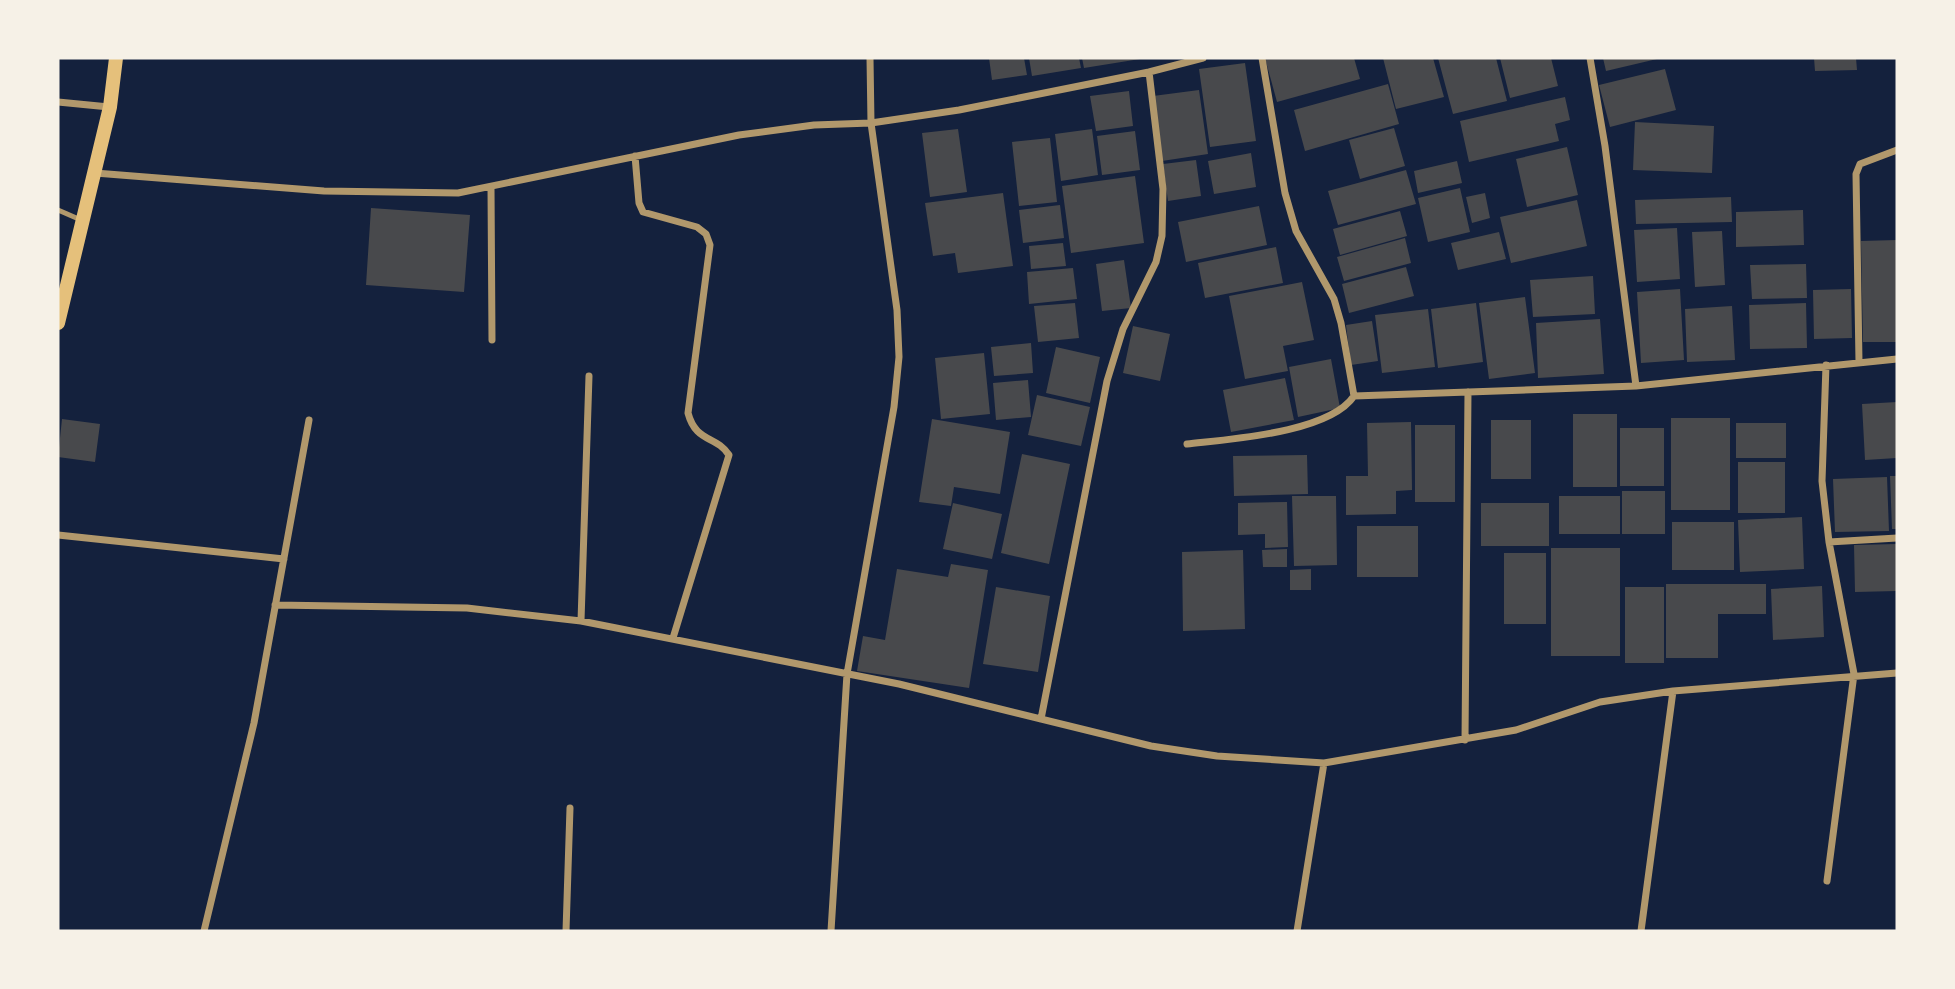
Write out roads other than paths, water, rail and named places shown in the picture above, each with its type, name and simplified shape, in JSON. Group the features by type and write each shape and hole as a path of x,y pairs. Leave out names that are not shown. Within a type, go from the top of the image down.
{"main road":[{"path":"58,323 110,107 116,58"}],"street":[{"path":"831,931 847,674 894,407 899,357 897,310 871,123 870,58"},
{"path":"95,173 350,192 447,193 491,187 738,135 814,125 871,123 959,110 1149,72 1203,58"},
{"path":"1187,444 1238,439 1317,420 1341,411 1353,396 1338,311 1296,231 1284,193 1262,58"},
{"path":"1590,58 1605,146 1636,386"},
{"path":"1041,719 1107,381 1123,329 1156,262 1162,236 1163,189 1149,72"},
{"path":"58,102 110,107"},
{"path":"1859,362 1856,174 1860,164 1897,150"},
{"path":"635,156 639,203 643,212 697,228 706,234 710,245 688,413 691,425 701,436 725,449 729,455 673,638"},
{"path":"491,187 492,340"},
{"path":"1353,396 1636,386 1897,359"},
{"path":"1826,365 1822,481 1829,542 1854,674 1827,881"},
{"path":"581,621 589,376"},
{"path":"1465,740 1468,392"},
{"path":"204,931 254,723 309,420"},
{"path":"58,535 284,559"},
{"path":"1829,542 1897,538"},
{"path":"275,605 467,608 581,621 847,674 1164,748 1217,756 1324,763 1516,730 1600,702 1673,691 1854,674 1897,673"},
{"path":"1641,931 1673,691"},
{"path":"1297,931 1324,763"},
{"path":"565,931 570,808"}],"lane":[{"path":"58,210 83,221"}]}
